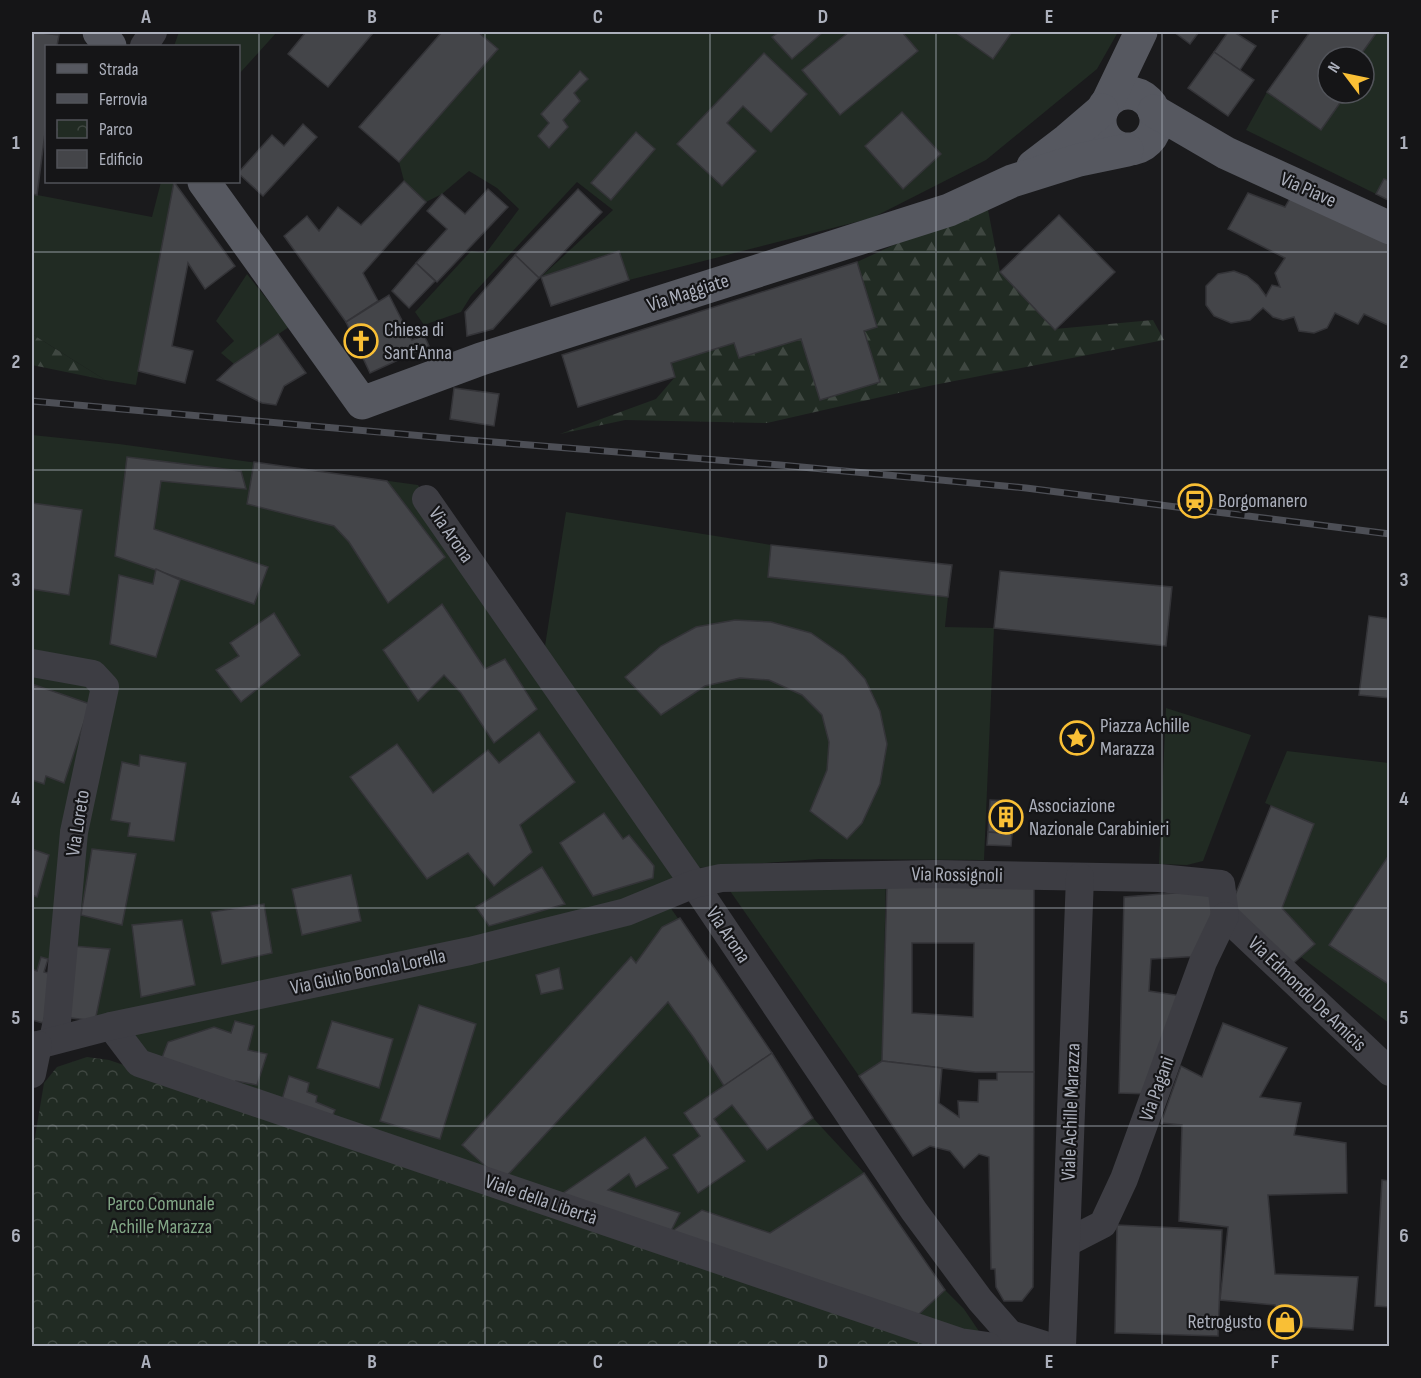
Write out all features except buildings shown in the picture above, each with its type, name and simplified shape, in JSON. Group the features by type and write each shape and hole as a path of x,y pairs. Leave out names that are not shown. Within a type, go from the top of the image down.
{"main road":[{"path":"99,32 109,45"},
{"name":"Via Maggiate","path":"1012,181 1067,140 1105,105 1141,32"},
{"path":"1148,32 1152,106 1156,120 1152,137 1133,149 1110,144 1104,137 1099,119 1105,105 1124,93 1142,96 1152,106"},
{"name":"Via Piave","path":"1152,106 1226,153 1389,228"},
{"name":"Via Maggiate","path":"205,183 362,403 481,359 950,210 1012,181 1080,160 1133,149"},
{"name":"Via Piave","path":"1133,149 1226,153"}],"street":[{"path":"145,45 153,32"},
{"name":"Via Arona","path":"426,499 694,884 914,1210 980,1300 997,1342 1048,1347"},
{"name":"Via Loreto","path":"32,663 93,674 105,687 74,832 57,1021 41,1043 32,1074"},
{"name":"Via Rossignoli","path":"694,884 721,878 886,874 1159,878 1221,884 1225,916"},
{"name":"Viale Achille Marazza","path":"1062,1347 1080,877"},
{"name":"Via Giulio Bonola Lorella","path":"41,1043 111,1026 470,951 626,912 694,884"},
{"name":"Via Pagani","path":"1066,1243 1103,1224 1124,1179 1203,963 1225,916"},
{"name":"Via Edmondo De Amicis","path":"1225,916 1389,1072"},
{"name":"Viale della Libertà","path":"111,1026 139,1063 960,1342 997,1342"}],"green space":[{"path":"179,32 277,32 240,73 240,45 174,45"},
{"path":"478,32 1118,32 1097,69 986,160 872,218 629,280 618,251 541,277 613,210 577,182 471,296 461,312 424,325 415,312 471,251 486,253 519,209 497,188 469,171 442,194 426,202 404,181 399,162 497,49"},
{"path":"1377,32 1389,32 1389,181 1384,179 1376,194 1246,130 1267,92 1321,130 1339,105 1376,105 1376,45 1368,45"},
{"path":"161,183 174,183 136,385 105,380 32,334 32,194 152,217"},
{"path":"988,210 1000,272 1055,329 1153,320 1164,340 929,386 767,423 625,420 560,434 656,399 675,377 671,363 734,343 739,358 801,339 820,400 879,382 864,331 877,327 857,262 898,243"},
{"path":"247,274 289,327 234,364 221,353 234,341 216,321"},
{"path":"32,334 105,380 32,365"},
{"path":"32,435 119,444 418,485 542,665 566,512 771,545 768,577 948,597 945,627 994,628 984,860 819,859 684,869 663,897 772,1053 813,1118 864,1173 945,1290 964,1309 989,1346 139,1063 95,1021 110,949 72,946 62,963 41,957 37,971 32,969"},
{"path":"1166,708 1251,735 1203,861 1187,865 1159,864"},
{"path":"1287,751 1389,763 1389,1023 1301,957 1315,944 1282,908 1314,824 1265,803"},
{"path":"886,874 882,1061 859,1076 721,878"},
{"name":"Parco Comunale Achille Marazza","path":"87,1057 109,1060 948,1346 32,1346 32,1155 44,1083 57,1067"}],"railway":[{"path":"32,401 1026,488 1390,534"}],"place":[{"name":"Chiesa di Sant'Anna","path":"361,341"},
{"name":"Borgomanero","path":"1195,501"},
{"name":"Piazza Achille Marazza","path":"1077,738"},
{"name":"Associazione Nazionale Carabinieri","path":"1006,817"},
{"name":"Retrogusto","path":"1285,1322"}]}
